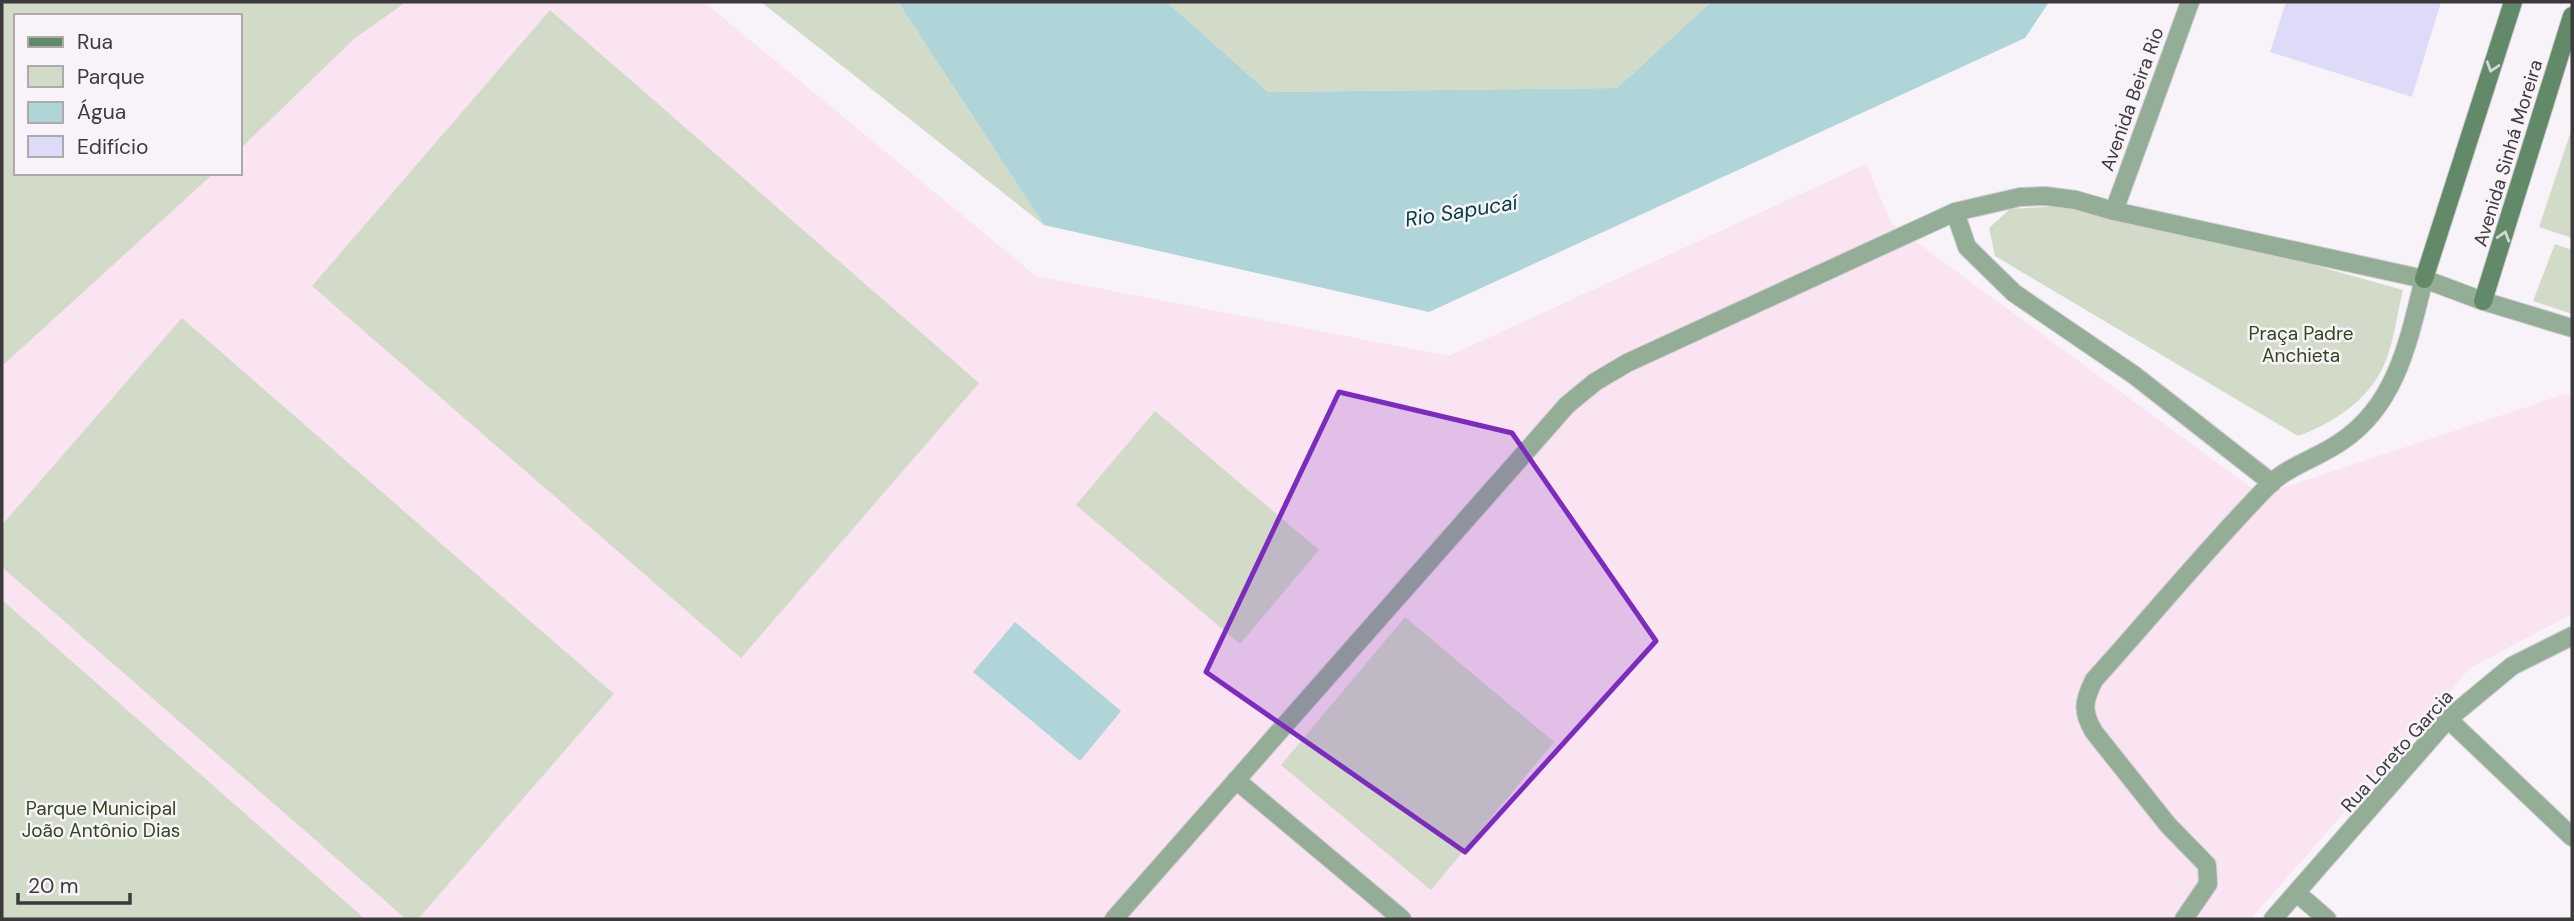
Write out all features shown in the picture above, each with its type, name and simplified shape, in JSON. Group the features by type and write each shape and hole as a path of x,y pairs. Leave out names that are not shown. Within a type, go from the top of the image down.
{"street":[{"name":"Avenida Beira Rio","path":"2114,211 2190,2"},
{"name":"Avenida Sinhá Moreira","path":"2424,279 2513,2"},
{"name":"Avenida Sinhá Moreira","path":"2483,301 2572,16"},
{"path":"1114,919 1567,405 1595,382 1627,363 1955,212 2010,199 2045,196 2076,200 2114,211 2424,279 2483,301 2572,328"},
{"path":"1955,212 1967,247 2014,293 2134,375 2272,483"},
{"path":"2184,919 2208,884 2207,864 2168,825 2094,732 2084,716 2088,694 2094,680 2272,483 2342,442 2368,421 2396,376 2424,279"},
{"name":"Rua Loreto Garcia","path":"2273,919 2298,894 2448,719 2512,666 2572,636"},
{"path":"2448,719 2572,837"},
{"path":"1236,780 1402,919"},
{"path":"2298,894 2328,919"}],"highlighted area":[{"path":"1339,392 1512,433 1656,641 1465,852 1206,672"}],"shaded area":[{"path":"240,2 704,2 1036,276 1449,356 1866,164 1892,224 2261,495 2565,394 2572,397 2572,614 2470,668 2251,919 2,919 2,265 83,175 242,175"}],"green space":[{"path":"2,2 406,2 355,38 242,147 242,14 14,14 14,175 212,175 2,366"},
{"path":"761,2 898,2 1044,225"},
{"path":"1167,2 1711,2 1617,88 1268,92"},
{"path":"550,10 979,383 741,658 312,286"},
{"path":"2572,128 2572,238 2539,227"},
{"name":"Praça Padre Anchieta","path":"2095,204 2403,290 2390,347 2377,378 2348,409 2298,436 1995,256 1989,228 2010,209"},
{"path":"2555,244 2572,250 2572,314 2533,301"},
{"path":"182,318 614,694 418,919 406,919 2,567 2,525"},
{"path":"1155,411 1319,550 1240,644 1076,505"},
{"name":"Parque Municipal João Antônio Dias","path":"2,600 365,919 2,919"},
{"path":"1405,617 1554,742 1431,890 1281,765"}],"water":[{"name":"Rio Sapucaí","path":"898,2 1167,2 1268,92 1617,88 1711,2 2049,2 2025,38 1429,312 1044,225"},
{"path":"1015,622 1121,711 1080,761 973,672"}],"building":[{"path":"2286,2 2441,2 2412,97 2270,52"}]}
